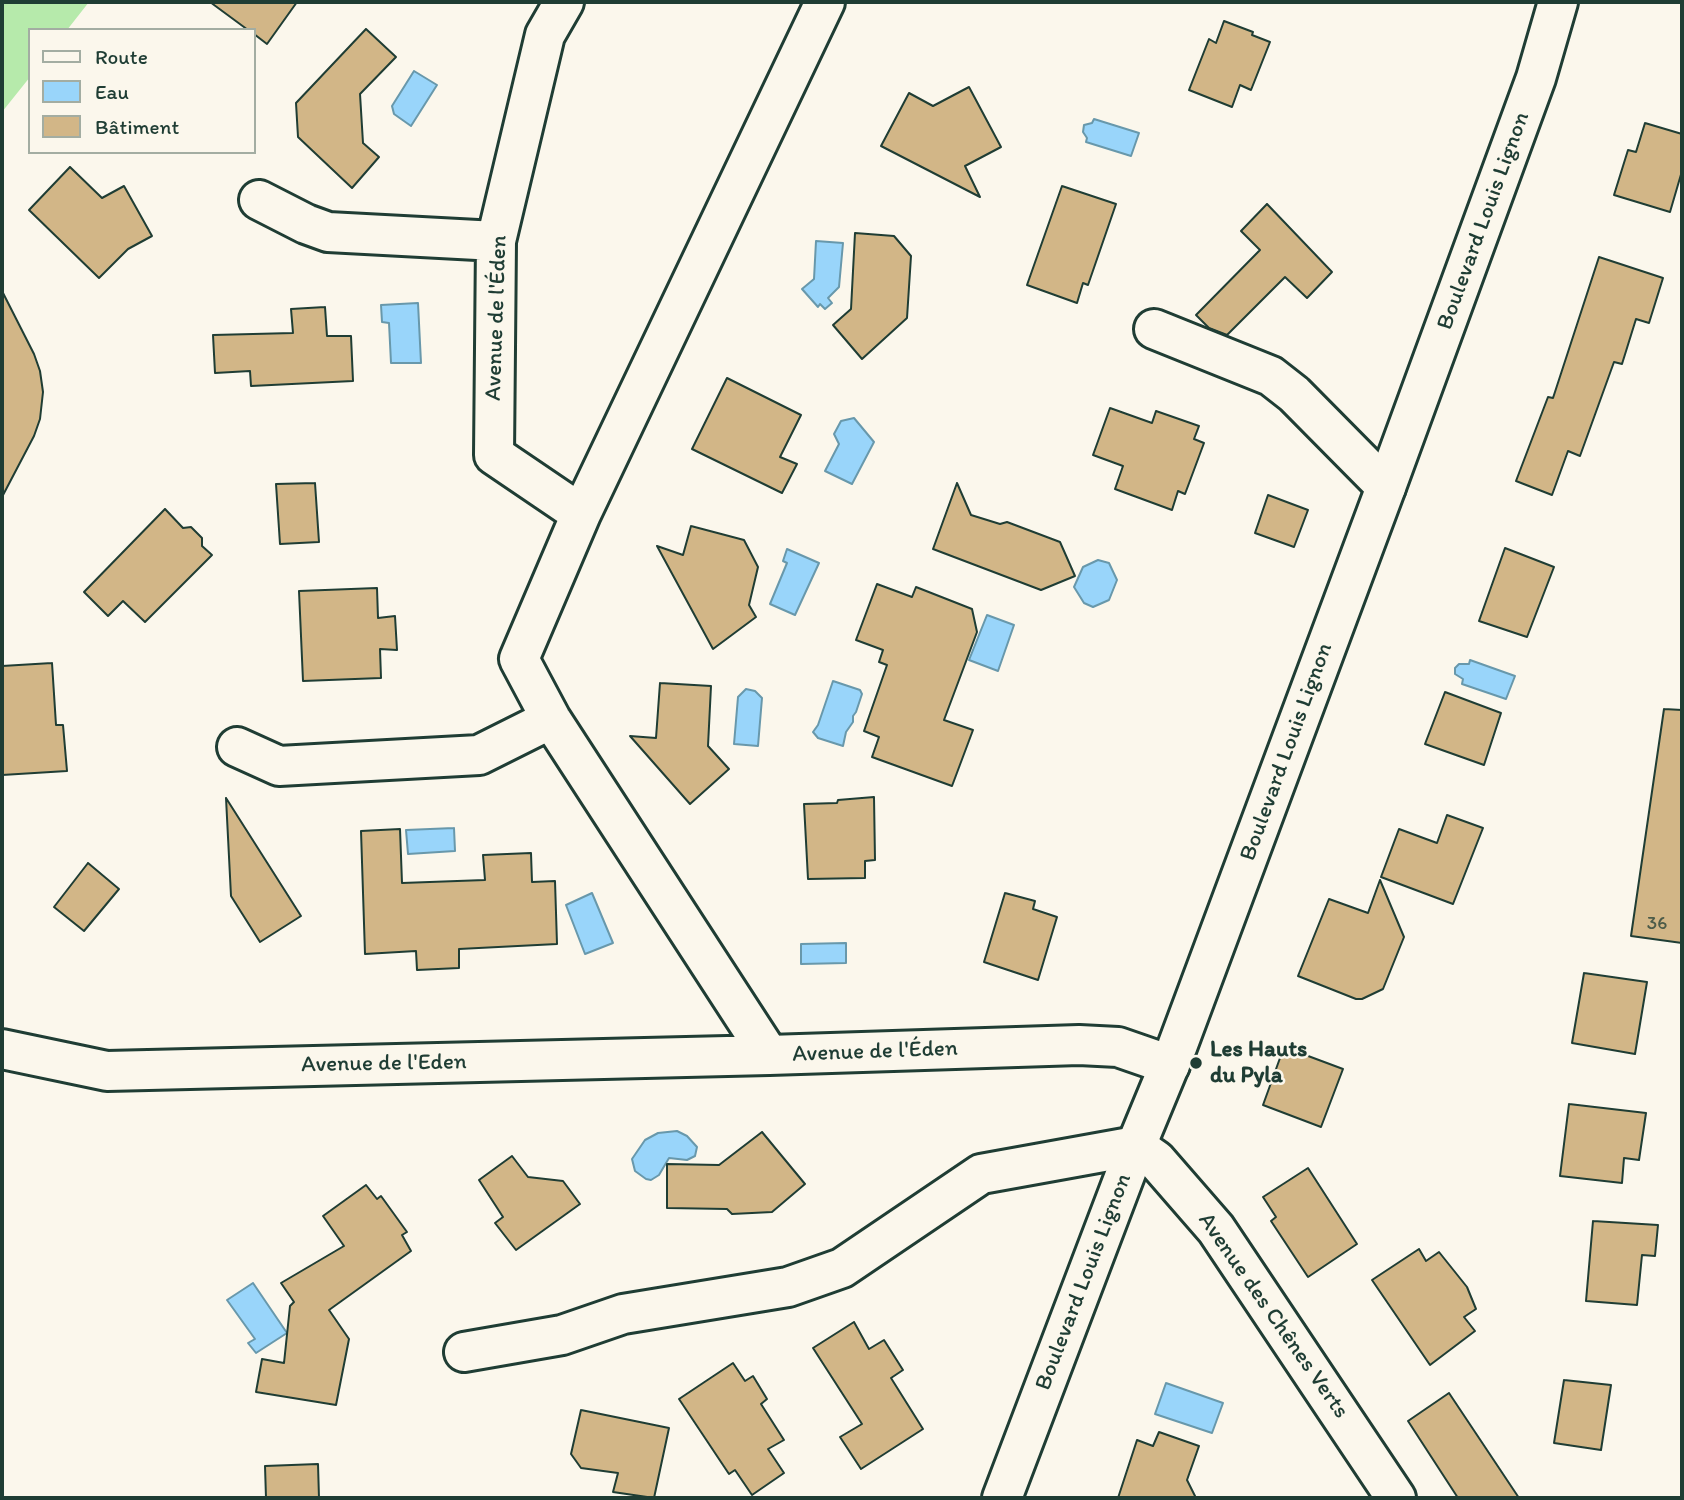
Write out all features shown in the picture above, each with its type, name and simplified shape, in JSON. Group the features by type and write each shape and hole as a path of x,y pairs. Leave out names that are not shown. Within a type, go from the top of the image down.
{"street":[{"name":"Avenue de l'Éden","path":"564,2 545,35 496,241 494,455 581,514"},
{"name":"Avenue de l'Éden","path":"825,2 581,514 519,659 551,719 769,1055 1079,1045 1118,1047 1170,1065"},
{"name":"Boulevard Louis Lignon","path":"1002,1498 1136,1146 1170,1065 1386,487 1536,78 1558,2"},
{"path":"259,200 306,225 328,232 496,241"},
{"path":"1154,329 1271,376 1294,394 1386,487"},
{"path":"237,747 279,766 479,755 551,719"},
{"name":"Avenue de l'Eden","path":"2,1049 107,1071 769,1055"},
{"path":"464,1352 562,1335 623,1314 788,1287 842,1268 981,1174 1136,1146"},
{"name":"Avenue des Chênes Verts","path":"1136,1146 1156,1160 1216,1229 1396,1498"}],"green space":[{"path":"2,2 89,2 69,28 28,28 28,80 2,112"}],"water":[{"path":"414,71 437,85 411,126 394,114 392,106"},
{"path":"1094,119 1139,133 1131,156 1086,142 1084,125 1092,123"},
{"path":"816,241 843,243 839,287 828,298 832,303 825,309 820,304 818,307 802,289 814,279"},
{"path":"418,303 421,363 391,363 389,323 382,322 381,305"},
{"path":"854,418 874,442 852,484 825,471 839,444 834,434 841,421"},
{"path":"787,549 819,563 795,615 770,604 787,563 783,561"},
{"path":"1098,560 1109,563 1117,580 1109,600 1093,607 1084,603 1074,587 1083,567"},
{"path":"987,615 1014,625 998,671 969,660"},
{"path":"1470,660 1515,676 1506,699 1462,684 1463,679 1455,674 1455,668 1459,664 1469,664"},
{"path":"833,681 860,690 862,694 843,746 818,738 813,732"},
{"path":"746,689 755,691 762,698 758,746 734,744 738,697"},
{"path":"454,828 455,851 408,854 406,830"},
{"path":"592,893 613,943 585,954 566,905"},
{"path":"846,943 846,963 801,964 801,944"},
{"path":"677,1131 687,1136 697,1147 695,1156 687,1160 669,1158 659,1175 651,1180 635,1171 632,1159 645,1140 658,1133"},
{"path":"253,1283 287,1333 256,1353 248,1343 255,1339 227,1300"},
{"path":"1166,1383 1223,1403 1212,1433 1155,1414"}],"building":[{"path":"210,2 297,2 267,44 256,36 256,28 245,28"},
{"path":"1224,21 1270,42 1251,90 1240,85 1232,107 1189,90 1209,39 1216,43"},
{"path":"366,29 396,57 360,94 363,143 379,157 352,188 298,137 296,103"},
{"path":"969,87 1001,147 965,166 980,197 881,146 909,93 933,106"},
{"path":"1645,123 1682,134 1682,171 1670,212 1614,195 1628,150 1636,152"},
{"path":"70,167 102,198 124,186 152,236 128,249 99,278 29,210"},
{"path":"1062,186 1116,204 1088,285 1083,283 1077,303 1027,285"},
{"path":"1267,204 1332,272 1307,298 1285,277 1227,335 1209,328 1196,315 1260,250 1241,231"},
{"path":"855,233 894,236 911,256 907,318 862,359 833,325 851,309"},
{"path":"1599,257 1663,278 1649,323 1636,319 1622,364 1614,362 1580,456 1568,451 1552,495 1516,481 1548,397 1553,398"},
{"path":"2,291 34,354 43,392 40,419 34,436 2,497"},
{"path":"325,307 327,336 351,336 353,381 251,386 250,371 215,373 213,335 293,333 291,309"},
{"path":"727,378 801,415 780,457 797,464 782,493 692,449"},
{"path":"1110,408 1152,423 1156,411 1199,426 1194,439 1204,443 1185,494 1178,491 1172,510 1115,489 1123,466 1093,455"},
{"path":"315,483 319,542 280,544 276,484"},
{"path":"957,483 971,515 1000,524 1007,522 1060,542 1075,576 1041,590 933,549"},
{"path":"1268,495 1308,510 1294,547 1255,533"},
{"path":"165,509 183,528 191,527 202,538 202,546 212,555 145,622 123,601 108,616 84,592"},
{"path":"691,526 744,540 758,567 749,605 756,617 713,649 657,546 683,555"},
{"path":"1505,548 1554,567 1527,637 1479,621"},
{"path":"877,584 912,597 916,587 972,609 977,632 944,720 973,730 952,786 872,757 879,737 864,731 887,665 879,662 883,650 856,640"},
{"path":"377,588 378,618 395,616 397,650 380,649 381,678 303,681 299,591"},
{"path":"52,663 56,725 63,725 67,771 2,775 2,666"},
{"path":"660,683 711,686 708,746 729,769 690,804 630,736 656,738"},
{"path":"1445,692 1501,713 1484,765 1425,744"},
{"path":"1664,709 1682,710 1682,943 1631,936"},
{"path":"874,797 875,860 865,861 865,878 808,879 804,804 837,803 838,800"},
{"path":"226,798 301,916 260,942 231,896"},
{"path":"1447,815 1483,828 1453,904 1381,877 1399,829 1437,843"},
{"path":"400,829 402,883 485,880 483,855 531,853 532,882 555,881 557,944 459,949 459,968 417,970 416,951 365,954 361,831"},
{"path":"88,863 119,889 84,931 54,907"},
{"path":"1380,880 1404,937 1383,989 1356,999 1298,976 1329,899 1368,913"},
{"path":"1005,893 1035,901 1033,909 1057,917 1038,980 984,962"},
{"path":"1584,973 1647,982 1635,1054 1572,1043"},
{"path":"1284,1047 1343,1069 1321,1127 1263,1105"},
{"path":"1569,1104 1646,1113 1639,1160 1624,1158 1622,1183 1560,1176"},
{"path":"762,1132 805,1184 772,1212 732,1214 727,1209 667,1208 667,1164 719,1165"},
{"path":"512,1156 528,1177 563,1181 580,1204 516,1250 495,1223 503,1217 479,1180"},
{"path":"1308,1168 1357,1244 1308,1277 1271,1221 1276,1217 1263,1197"},
{"path":"366,1185 377,1199 381,1196 407,1232 402,1235 411,1251 329,1310 349,1339 336,1405 256,1392 262,1359 284,1363 290,1306 294,1302 281,1283 344,1246 323,1216"},
{"path":"1593,1221 1658,1225 1655,1256 1642,1255 1637,1305 1586,1301"},
{"path":"1419,1249 1426,1261 1439,1252 1467,1287 1476,1309 1464,1317 1475,1331 1430,1365 1372,1280"},
{"path":"854,1322 869,1349 884,1340 903,1370 891,1378 923,1429 861,1469 840,1437 862,1424 813,1348"},
{"path":"733,1363 745,1381 753,1376 767,1399 761,1404 784,1440 768,1449 784,1473 752,1495 735,1470 729,1474 679,1399"},
{"path":"1564,1380 1611,1385 1601,1450 1554,1443"},
{"path":"1449,1393 1519,1498 1458,1498 1408,1421"},
{"path":"581,1410 669,1428 654,1498 613,1492 618,1473 581,1468 571,1454"},
{"path":"1159,1432 1199,1446 1187,1480 1196,1498 1118,1498 1137,1440 1153,1446"},
{"path":"318,1464 319,1498 266,1498 265,1466"}],"place":[{"name":"Les Hauts du Pyla","path":"1196,1063"}]}
